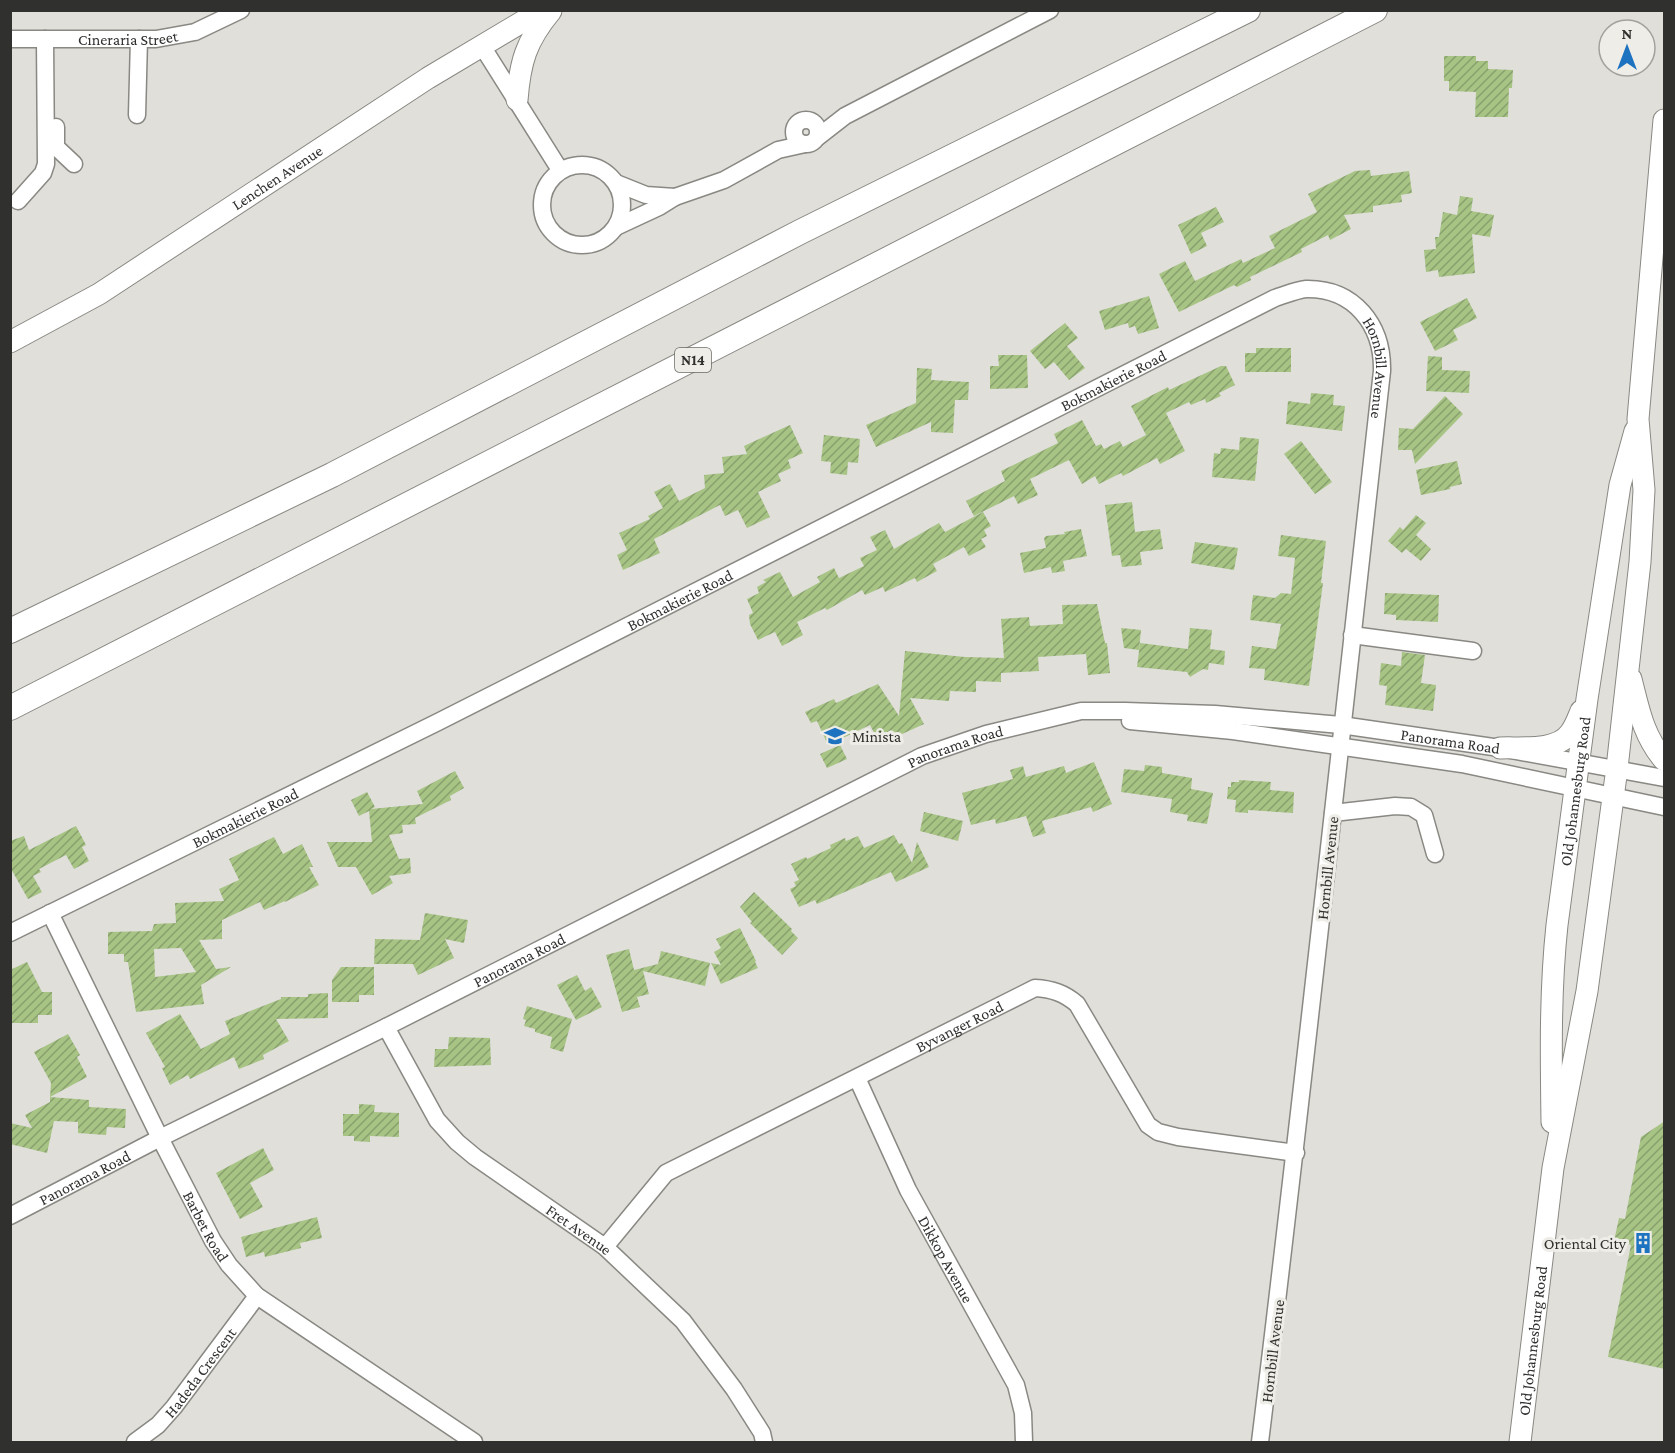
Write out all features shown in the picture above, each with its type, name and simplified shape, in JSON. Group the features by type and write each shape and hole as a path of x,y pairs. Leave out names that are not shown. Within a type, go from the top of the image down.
{"highway":[{"path":"10,630 332,475 800,232 1248,10"},
{"name":"N14","path":"10,708 1375,10"}],"main road":[{"name":"Lenchen Avenue","path":"10,342 99,294 428,78 542,10"},
{"path":"517,100 522,62 527,45 551,10"},
{"name":"Old Johannesburg Road","path":"1520,1443 1552,1168 1587,991 1617,768 1640,562 1644,490 1638,419 1665,120"},
{"name":"Old Johannesburg Road","path":"1552,1168 1551,1049 1554,956 1587,699 1620,485 1638,419"},
{"path":"1628,667 1645,731 1654,748 1665,760"},
{"path":"1500,748 1548,746 1561,741 1569,735 1587,699"}],"street":[{"name":"Cineraria Street","path":"10,39 156,39 195,33 241,10"},
{"path":"616,227 675,197 724,180 778,150 811,141 845,116 1050,10"},
{"path":"50,39 56,147 74,164"},
{"path":"18,201 43,173 46,164 50,39"},
{"path":"137,115 138,39"},
{"path":"482,46 560,170"},
{"path":"778,150 801,123 845,116"},
{"path":"801,123 794,135 798,141 811,141"},
{"path":"575,165 591,165 605,171 616,183 622,197 622,213 616,227 606,238 591,245 574,245 559,239 548,228 542,213 542,196 548,182 560,170 575,165"},
{"path":"616,183 646,195 675,197"},
{"name":"Bokmakierie Road","path":"10,933 448,716 1275,298 1304,289 1332,291 1352,302"},
{"name":"Hornbill Avenue","path":"1260,1443 1296,1153 1382,355 1379,339 1373,327 1352,302"},
{"path":"1352,635 1473,651"},
{"name":"Panorama Road","path":"10,1216 160,1138 386,1027 922,756 986,734 1081,711 1215,714 1341,725 1500,748 1665,778"},
{"name":"Panorama Road","path":"1036,722 1126,721 1233,731 1462,764 1665,807"},
{"path":"1333,813 1395,806 1411,807 1424,815 1435,854"},
{"name":"Barbet Road","path":"50,914 160,1138 213,1241 229,1265 257,1296 474,1443"},
{"name":"Byvanger Road","path":"605,1247 666,1173 1035,987 1053,989 1077,1004 1148,1125 1158,1132 1178,1137 1296,1153"},
{"name":"Fret Avenue","path":"386,1027 437,1120 457,1142 475,1157 605,1247 683,1321 734,1389 762,1433 764,1443"},
{"name":"Dikkop Avenue","path":"856,1078 908,1190 1016,1384 1023,1413 1024,1443"},
{"name":"Hadeda Crescent","path":"135,1443 167,1416 257,1296"}],"building":[{"path":"1444,56 1476,56 1476,61 1488,61 1488,69 1513,70 1512,88 1509,88 1508,117 1475,117 1476,92 1449,91 1449,81 1444,81"},
{"path":"1370,170 1371,176 1409,171 1412,193 1401,195 1402,202 1373,206 1373,212 1344,215 1351,229 1330,240 1328,235 1301,249 1302,252 1250,277 1251,280 1237,287 1234,285 1179,312 1159,274 1185,261 1195,281 1241,259 1243,263 1275,248 1269,236 1317,212 1308,194 1355,171"},
{"path":"1460,196 1473,198 1471,211 1494,215 1490,237 1472,234 1475,273 1439,277 1438,270 1426,272 1424,250 1436,249 1435,237 1439,237 1443,212 1457,215"},
{"path":"1216,207 1224,222 1201,233 1207,246 1191,254 1178,225"},
{"path":"1149,296 1159,328 1138,334 1135,326 1129,328 1128,323 1105,330 1099,311"},
{"path":"1467,298 1477,318 1453,330 1458,340 1435,351 1420,322"},
{"path":"1065,323 1078,338 1067,346 1085,368 1069,380 1054,362 1045,369 1030,351"},
{"path":"1256,348 1291,348 1291,372 1245,372 1245,353 1256,353"},
{"path":"998,355 1027,355 1028,388 990,389 990,366 999,366"},
{"path":"1428,356 1442,357 1442,370 1470,371 1469,393 1426,391"},
{"path":"1221,366 1226,366 1235,385 1219,393 1221,396 1206,403 1205,399 1191,405 1189,402 1166,413 1185,451 1160,464 1157,458 1123,476 1121,473 1099,484 1095,476 1082,484 1069,460 1030,479 1038,495 1018,504 1014,496 974,516 966,501 1005,481 1001,471 1058,443 1054,434 1082,420 1096,446 1101,444 1104,449 1120,441 1123,447 1146,435 1131,406 1168,387 1169,390"},
{"path":"917,368 932,369 931,380 969,382 968,400 955,400 953,433 931,432 931,422 876,447 866,425 916,403"},
{"path":"1311,393 1334,395 1333,405 1345,406 1342,431 1286,424 1288,401 1310,404"},
{"path":"1445,396 1463,414 1415,464 1412,450 1398,450 1399,428 1413,429"},
{"path":"790,425 803,453 788,460 791,468 778,474 781,481 758,492 770,517 747,528 738,510 725,516 720,505 654,539 660,553 623,570 617,555 627,550 619,533 650,519 648,516 663,508 654,492 670,484 679,501 705,488 704,475 724,473 722,457 747,454 744,446"},
{"path":"824,435 860,439 858,463 848,462 847,475 830,473 831,462 821,461"},
{"path":"1240,437 1259,439 1255,481 1212,477 1214,453 1220,454 1221,448 1239,450"},
{"path":"1301,441 1332,482 1315,494 1284,454"},
{"path":"1457,461 1462,484 1421,495 1416,470"},
{"path":"1132,502 1135,532 1160,529 1163,549 1140,552 1142,565 1122,567 1120,555 1112,556 1105,505"},
{"path":"983,512 991,526 984,530 987,536 981,539 986,547 969,556 964,547 933,564 937,571 917,582 915,578 885,592 883,587 865,595 862,590 827,610 825,608 797,622 803,635 782,646 775,632 758,640 750,624 749,615 753,613 747,599 759,593 757,587 766,582 763,580 780,572 793,597 820,582 817,577 834,568 839,578 864,566 860,558 877,550 870,537 885,530 894,549 939,523 945,532"},
{"path":"1416,515 1426,523 1416,535 1431,549 1421,561 1406,549 1402,553 1388,541 1400,527 1403,530"},
{"path":"1081,529 1087,556 1063,561 1065,571 1052,573 1051,567 1024,573 1020,553 1046,548 1044,538 1046,536"},
{"path":"1281,535 1326,541 1321,583 1323,583 1309,686 1264,680 1265,669 1249,668 1252,646 1276,649 1281,624 1250,620 1253,595 1275,598 1281,593 1291,594 1295,558 1278,556"},
{"path":"1195,542 1238,548 1234,570 1191,563"},
{"path":"1385,593 1439,595 1438,622 1396,620 1396,615 1384,614"},
{"path":"1097,604 1105,643 1107,643 1110,673 1088,675 1086,654 1038,657 1039,671 1001,673 1001,682 976,681 976,692 950,691 949,701 910,698 924,724 880,744 870,725 828,745 817,721 811,723 805,712 834,699 836,703 878,684 899,716 905,651 1004,658 1001,619 1029,617 1030,626 1063,624 1062,605"},
{"path":"1121,628 1141,630 1139,650 1124,648"},
{"path":"1190,628 1212,630 1210,649 1225,651 1224,665 1209,663 1208,670 1203,669 1190,677 1187,672 1137,667 1140,643 1188,649"},
{"path":"1402,652 1425,655 1421,683 1436,685 1433,711 1385,705 1387,686 1379,685 1381,663 1401,666"},
{"path":"840,745 847,759 827,768 820,754"},
{"path":"1094,762 1112,804 1093,812 1091,807 1042,821 1046,833 1033,837 1026,816 996,824 995,819 971,825 962,793 1013,779 1010,770 1023,766 1026,777 1064,766 1066,773"},
{"path":"1145,765 1162,767 1162,773 1192,778 1191,789 1213,793 1207,824 1187,821 1188,815 1170,812 1172,799 1121,792 1124,769 1144,771"},
{"path":"455,771 464,788 450,796 451,800 415,818 416,824 402,825 403,833 389,835 399,859 410,858 411,873 389,876 393,883 372,895 356,867 338,867 327,842 372,842 369,811 359,816 351,800 367,792 375,807 371,809 423,804 417,791"},
{"path":"1239,780 1271,782 1270,790 1294,792 1293,813 1248,810 1248,813 1235,812 1236,800 1227,799 1228,787 1231,787 1231,782 1239,782"},
{"path":"924,812 963,821 958,841 920,831"},
{"path":"76,826 86,845 82,847 89,861 74,869 66,855 39,869 41,872 33,876 42,892 28,899 10,867 10,841 24,836 29,850"},
{"path":"894,835 899,844 902,843 912,863 917,842 929,867 896,882 891,872 817,904 815,900 799,907 790,889 796,886 794,882 799,880 791,864 831,848 830,845 845,838 846,841 858,836 864,848"},
{"path":"274,837 283,854 302,844 313,867 309,867 319,885 264,910 260,902 222,920 222,939 199,940 216,969 231,967 201,985 204,1004 136,1012 128,962 124,962 124,954 108,954 108,932 152,931 154,924 176,923 175,903 224,901 219,889 239,880 229,859","holes":["181,948 196,972 155,977 154,949"]},
{"path":"754,892 792,929 791,931 798,938 782,955 750,923 752,922 740,907"},
{"path":"425,913 468,920 464,943 445,939 454,958 418,975 413,964 374,964 375,939 420,940"},
{"path":"740,928 758,968 721,984 711,963 721,965 714,952 721,948 716,939"},
{"path":"629,949 634,970 658,964 661,951 710,963 705,986 643,971 649,994 637,997 640,1007 622,1012 606,955"},
{"path":"27,962 42,992 52,992 52,1015 38,1015 38,1023 10,1023 10,970"},
{"path":"341,967 374,967 374,995 359,995 359,1002 332,1002 332,980"},
{"path":"577,975 585,991 591,987 602,1007 576,1020 557,985"},
{"path":"328,993 328,1018 276,1019 289,1041 263,1055 264,1059 239,1069 234,1057 190,1079 188,1075 170,1085 162,1068 165,1067 146,1033 180,1014 201,1049 230,1034 225,1021 281,999 281,997 308,997 308,994"},
{"path":"527,1006 572,1019 563,1052 550,1048 552,1037 524,1026 526,1020 523,1019"},
{"path":"68,1034 80,1055 77,1057 87,1077 50,1097 51,1083 34,1052"},
{"path":"449,1037 490,1038 491,1065 434,1067 435,1049 448,1049"},
{"path":"50,1097 89,1100 89,1107 126,1109 125,1128 107,1127 106,1135 78,1133 78,1122 54,1121 47,1153 10,1144 10,1123 32,1128 25,1115 50,1102"},
{"path":"359,1104 375,1105 374,1112 399,1113 399,1137 370,1136 370,1142 354,1141 354,1136 343,1136 343,1114 359,1114"},
{"name":"Oriental City","path":"1665,1121 1665,1369 1608,1357 1631,1245 1614,1241 1619,1218 1625,1219 1641,1137"},
{"path":"263,1148 274,1170 250,1183 263,1207 240,1219 216,1173"},
{"path":"317,1217 322,1238 300,1243 301,1248 265,1257 264,1252 246,1257 241,1237"}],"place":[{"name":"Minista","path":"835,736"},
{"name":"Oriental City","path":"1643,1243"}]}
